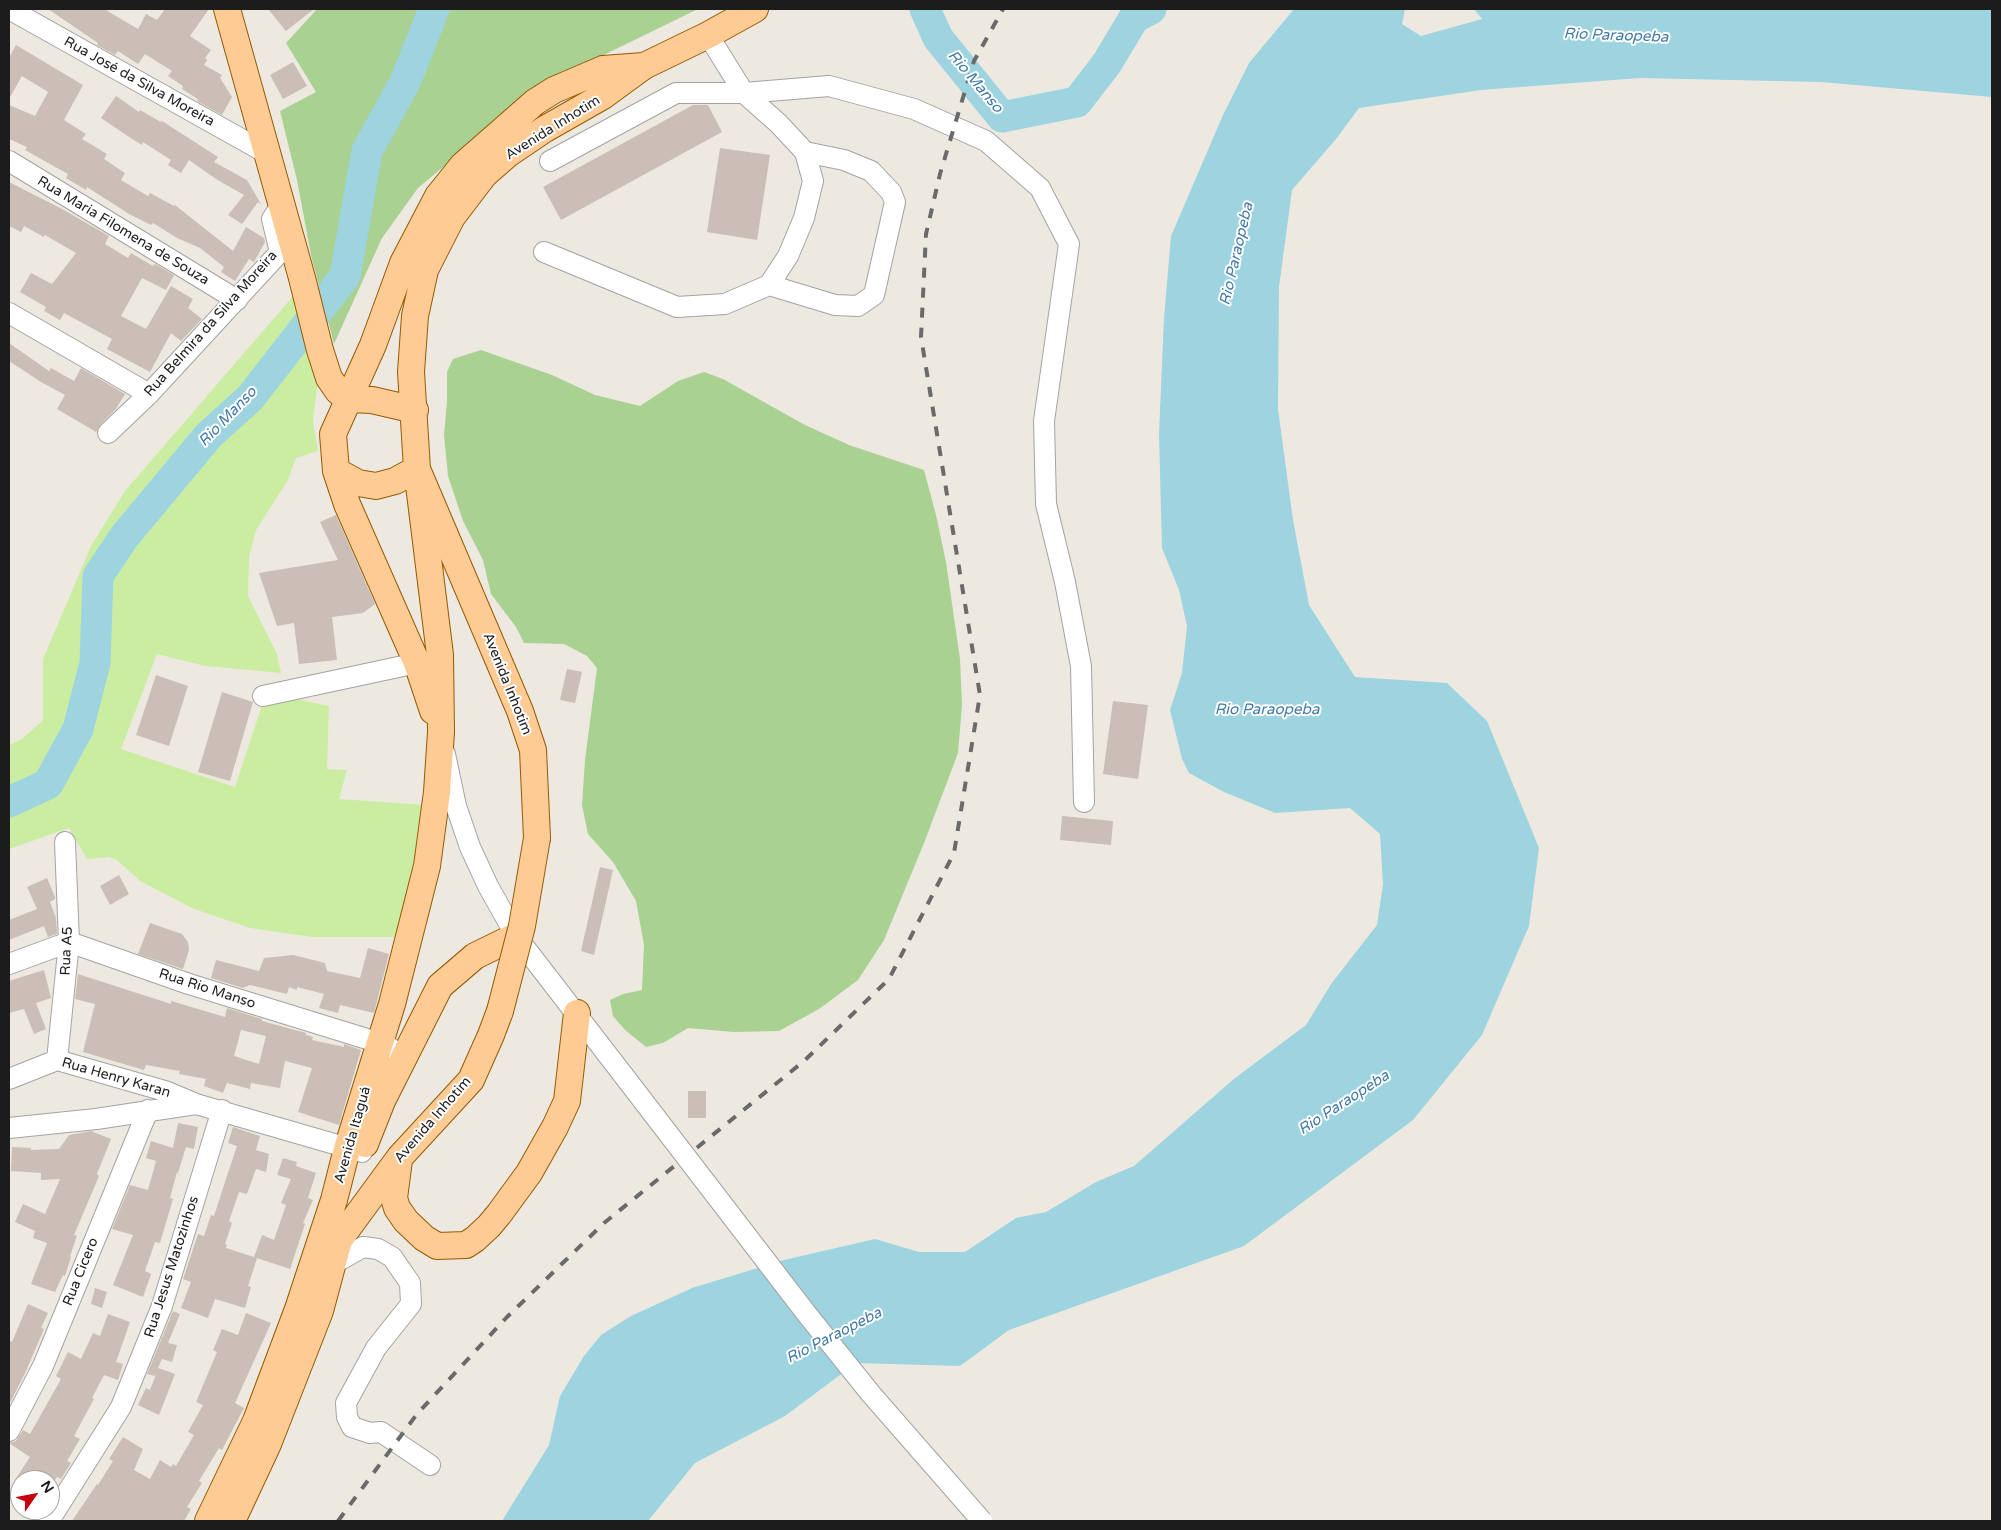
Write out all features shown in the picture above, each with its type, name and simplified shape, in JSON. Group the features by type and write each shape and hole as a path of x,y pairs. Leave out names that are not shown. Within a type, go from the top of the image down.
{"main road":[{"name":"Rua Belmira da Silva Moreira","path":"227,9 282,204 320,350 329,378 338,391 348,399"},
{"name":"Avenida Inhotim","path":"232,1521 268,1444 320,1311 336,1252 400,1157 471,1080 500,1011 522,926 537,838 533,750 520,711 417,469 411,372 415,316 425,270 452,217 484,175 508,154 545,129 603,96 644,66 755,9"},
{"name":"Avenida Inhotim","path":"441,732 416,662 347,504 336,471 333,434 372,345 403,263 438,196 463,165 535,102 554,90 603,69 644,66"},
{"path":"348,399 372,400 414,410"},
{"path":"336,471 358,483 376,486 395,481 417,469"},
{"name":"Avenida Itaguá","path":"208,1521 256,1421 298,1309 334,1200 355,1150 380,1043 401,972 427,866 437,792 441,732 440,655 417,469"},
{"path":"336,1252 355,1150 440,986 475,956 516,936"},
{"path":"401,972 440,986"},
{"path":"400,1157 394,1198 397,1208 406,1222 424,1238 437,1246 466,1245 475,1239 499,1214 528,1173 555,1127 566,1101 577,1013"}],"street":[{"name":"Rua José da Silva Moreira","path":"9,9 268,154"},
{"path":"544,252 677,306 725,304 769,285 788,256 804,218 813,181 805,152 779,124 744,93 708,34"},
{"path":"550,161 676,93 744,93 829,86 914,109 986,141 1040,188 1069,244 1044,421 1046,504 1065,582 1081,666 1084,802"},
{"path":"769,285 836,304 858,306 874,295 894,202 891,192 871,171 844,160 805,152"},
{"name":"Rua Maria Filomena de Souza","path":"9,161 237,300"},
{"name":"Rua Belmira da Silva Moreira","path":"108,433 149,394 280,252 272,219 282,204"},
{"path":"9,313 149,394"},
{"path":"263,696 416,662"},
{"path":"441,732 456,806 470,847 488,886 516,936 806,1313 871,1394 982,1521"},
{"name":"Rua A5","path":"57,1060 69,942 66,842"},
{"path":"9,964 69,942"},
{"name":"Rua Rio Manso","path":"69,942 189,984 380,1043 405,1055"},
{"name":"Rua Henry Karan","path":"9,1079 57,1060 165,1091 196,1104 355,1150"},
{"name":"Rua Henry Karan","path":"9,1128 96,1119 196,1104"},
{"name":"Rua Cicero","path":"9,1431 42,1366 148,1110"},
{"name":"Rua Jesus Matozinhos","path":"49,1521 121,1407 162,1306 222,1110"},
{"path":"336,1252 363,1247 378,1249 392,1257 410,1282 411,1304 376,1348 346,1403 347,1416 352,1427 370,1433 381,1432 430,1465"}],"green space":[{"path":"317,9 698,9 540,86 418,188 382,238 334,344 311,255 297,180 280,111 316,92 286,43"},
{"path":"294,295 318,382 313,420 318,451 296,458 288,480 256,530 249,557 248,596 277,654 281,673 205,666 157,654 121,749 235,787 262,705 295,699 329,706 327,769 347,770 339,799 426,805 397,937 312,937 250,928 194,909 140,881 117,860 109,857 87,859 69,828 9,849 9,745 22,739 43,720 43,659 91,546 125,491"},
{"path":"481,350 552,375 595,395 640,406 678,381 704,372 723,379 805,425 849,445 924,470 946,562 960,659 962,705 958,753 924,843 884,940 858,980 819,1009 779,1031 734,1032 688,1028 663,1043 646,1047 625,1030 613,1016 610,1000 623,994 642,990 644,945 636,901 613,862 588,834 582,805 585,760 597,668 587,656 564,644 524,643 516,627 491,594 483,560 463,521 448,476 444,435 447,372 453,359"}],"water":[{"name":"Rio Paraopeba","path":"1294,9 1405,9 1402,24 1421,36 1482,19 1474,9 1992,9 1992,97 1821,82 1640,78 1481,90 1359,108 1336,139 1292,190 1279,287 1278,409 1293,520 1309,605 1355,677 1447,683 1487,721 1539,848 1529,926 1482,1035 1413,1120 1244,1246 1009,1330 960,1366 856,1363 785,1416 695,1463 648,1521 502,1521 549,1445 560,1396 584,1356 601,1335 631,1316 692,1288 784,1260 875,1239 919,1252 965,1252 1016,1218 1046,1212 1096,1182 1134,1166 1235,1078 1306,1025 1331,984 1377,925 1383,884 1380,834 1350,808 1275,813 1224,792 1189,773 1182,759 1170,710 1182,673 1187,626 1179,590 1162,548 1159,434 1164,318 1171,236 1223,115 1249,63"}],"building":[{"path":"48,9 104,9 138,29 146,14 157,20 165,9 209,9 190,36 211,50 205,58 207,60 204,65 222,75 220,78 232,97 222,115 197,101 198,99 182,89 183,86 168,76 172,71 145,54 138,64 118,51 115,55 97,45 98,43"},
{"path":"268,9 314,9 286,31"},
{"path":"16,45 83,85 64,120 86,134 82,139 107,154 104,159 125,173 121,180 148,196 150,193 175,205 233,251 246,227 264,238 265,242 254,262 249,259 235,281 221,272 224,267 200,248 177,238 153,223 151,225 129,214 87,187 86,190 66,178 68,174 25,150 27,147 9,139 9,105 35,116 48,92 22,76 9,99 9,58"},
{"path":"293,62 307,86 283,99 270,75"},
{"path":"116,96 139,112 140,110 162,121 218,157 214,162 247,180 261,204 258,202 242,224 228,215 244,195 216,179 189,160 181,173 168,165 171,160 143,142 142,145 101,118"},
{"path":"693,105 708,105 722,132 561,220 543,187"},
{"path":"720,148 770,155 757,240 707,232"},
{"path":"9,182 109,236 105,244 128,258 131,253 153,266 155,264 174,275 166,290 142,278 121,316 146,329 171,286 193,299 188,308 202,319 181,341 171,333 150,372 107,349 112,339 64,313 60,320 44,311 46,307 20,292 31,273 52,284 76,253 45,235 44,237 24,226 21,232 9,226"},
{"path":"9,343 49,371 51,368 74,381 81,368 125,394 116,409 100,425 96,432 57,409 65,395 9,361"},
{"path":"336,515 375,604 363,613 332,617 337,660 299,664 294,623 277,626 259,573 338,560 320,522"},
{"path":"567,669 582,672 575,703 560,700"},
{"path":"156,675 188,686 169,746 136,735"},
{"path":"222,692 253,702 230,781 198,772"},
{"path":"1113,701 1148,705 1138,779 1103,774"},
{"path":"1062,816 1113,821 1111,845 1060,840"},
{"path":"600,867 613,870 594,955 581,951"},
{"path":"119,875 129,894 110,905 100,886"},
{"path":"47,878 55,897 50,902 56,918 57,934 48,937 44,926 9,940 9,920 37,909 27,887"},
{"path":"150,923 182,934 188,942 189,950 183,969 138,954"},
{"path":"368,948 389,954 374,1013 340,1005 338,1013 319,1008 324,994 297,987 297,990 289,987 287,994 250,985 243,988 211,978 216,960 259,971 264,958 293,955 325,963 327,971 360,978"},
{"path":"44,970 51,998 36,1003 46,1029 34,1034 24,1009 9,1013 9,981"},
{"path":"78,974 171,1004 171,1001 225,1017 227,1008 262,1019 262,1021 306,1033 306,1035 313,1037 312,1040 344,1047 344,1044 361,1050 339,1125 298,1112 312,1068 285,1061 280,1088 251,1083 250,1089 227,1083 223,1093 204,1086 206,1079 179,1074 180,1071 146,1065 144,1070 83,1052 95,1004 75,999","holes":["241,1030 266,1036 259,1064 234,1056"]},
{"path":"688,1091 706,1091 706,1118 688,1118"},
{"path":"178,1123 198,1127 194,1149 186,1147 177,1172 170,1198 173,1199 160,1243 155,1242 145,1271 151,1274 143,1297 113,1285 133,1235 112,1229 130,1185 148,1190 156,1161 146,1158 151,1141 173,1148"},
{"path":"233,1127 260,1136 256,1150 269,1154 266,1172 256,1169 247,1194 239,1192 229,1221 232,1223 225,1244 227,1245 226,1248 254,1257 262,1235 274,1240 286,1205 281,1203 291,1179 277,1175 283,1158 297,1162 296,1166 316,1173 308,1198 313,1200 303,1223 305,1224 290,1269 257,1258 248,1286 251,1287 245,1308 215,1299 208,1318 181,1308 191,1282 183,1279 198,1234 204,1236 211,1215 214,1216 237,1146 228,1143"},
{"path":"91,1131 111,1139 97,1174 99,1176 74,1235 77,1236 65,1276 63,1275 55,1292 31,1284 47,1243 33,1238 35,1231 15,1222 23,1204 45,1214 60,1179 41,1180 41,1173 11,1171 12,1147 31,1148 31,1150 59,1149 69,1135"},
{"path":"95,1288 107,1292 102,1308 91,1304"},
{"path":"28,1304 48,1313 41,1328 44,1329 9,1405 9,1340 12,1342"},
{"path":"173,1311 180,1314 168,1343 177,1345 172,1362 162,1359 158,1368 175,1374 159,1415 138,1405 146,1388 150,1390 157,1372 155,1376 147,1374"},
{"path":"246,1313 271,1323 235,1403 244,1408 222,1450 219,1448 199,1481 202,1483 187,1507 191,1509 184,1521 72,1521 113,1461 109,1459 123,1437 143,1449 134,1470 150,1479 160,1460 171,1467 173,1464 176,1466 194,1435 188,1432 203,1405 196,1402 217,1352 213,1350 222,1329 238,1335"},
{"path":"108,1314 130,1322 116,1362 123,1364 118,1380 104,1375 92,1398 94,1399 74,1436 80,1439 67,1461 71,1463 61,1479 60,1470 22,1470 30,1457 9,1443 16,1441 23,1430 30,1434 61,1379 56,1376 68,1352 81,1359 93,1333 100,1336"}],"waterway":[{"name":"Rio Manso","path":"9,802 48,784 78,729 95,663 98,576 124,537 209,435 250,398 345,276 367,151 406,80 434,9"},
{"name":"Rio Manso","path":"925,9 938,38 1002,117 1077,102 1107,63 1134,18 1151,9"}],"railway":[{"path":"338,1521 417,1414 507,1317 604,1223 804,1061 889,979 954,853 980,695 921,337 926,234 940,174 974,61 1003,9"}]}
